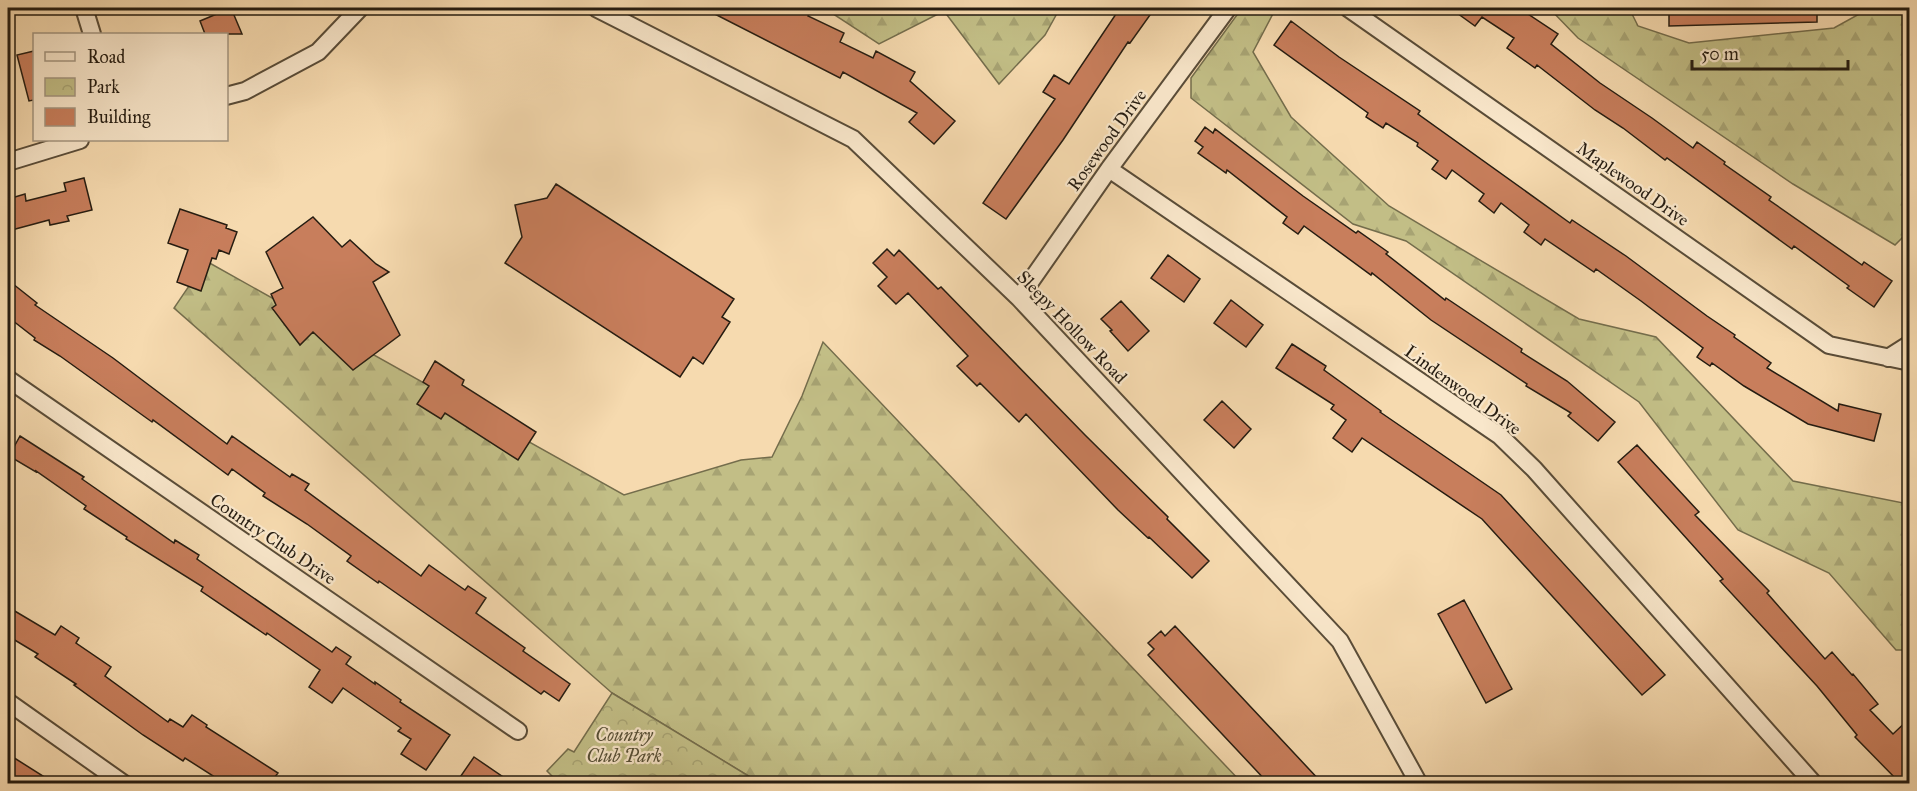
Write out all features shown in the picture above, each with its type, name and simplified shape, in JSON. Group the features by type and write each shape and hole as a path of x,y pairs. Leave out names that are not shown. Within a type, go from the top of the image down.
{"street":[{"path":"84,8 93,33"},
{"path":"228,95 245,91 318,52 360,8"},
{"name":"Sleepy Hollow Road","path":"596,8 853,139 1019,298 1340,641 1419,783"},
{"name":"Rosewood Drive","path":"1019,298 1109,169 1228,8"},
{"name":"Maplewood Drive","path":"1348,8 1829,345 1910,362"},
{"path":"8,162 77,141"},
{"name":"Lindenwood Drive","path":"1109,169 1500,436 1534,470 1814,783"},
{"path":"1888,358 1910,344"},
{"name":"Country Club Drive","path":"8,379 518,730"},
{"path":"8,702 124,783"}],"green space":[{"path":"824,8 1060,8 1045,35 999,84 944,11 879,44"},
{"path":"1242,8 1276,8 1253,52 1291,117 1389,206 1579,319 1656,337 1793,481 1909,503 1909,650 1896,650 1829,573 1738,530 1639,402 1406,241 1353,224 1191,98 1191,78"},
{"path":"1549,8 1629,8 1638,26 1689,43 1834,28 1870,8 1909,8 1909,231 1895,245 1793,184 1578,38"},
{"path":"206,261 624,495 741,460 772,457 802,396 823,342 1242,783 760,783 612,693 174,308"},
{"name":"Country Club Park","path":"612,693 760,783 554,783 556,780 547,771 568,749 574,752"}],"building":[{"path":"231,8 242,34 205,33 200,21"},
{"path":"703,8 813,8 808,16 844,33 840,42 873,58 876,51 915,72 910,81 955,121 934,144 909,122 917,113 843,72 840,78"},
{"path":"1120,8 1155,8 1130,43 1128,42 1063,140 1006,219 983,203 1055,99 1043,92 1054,75 1069,84"},
{"path":"1450,8 1519,8 1558,34 1551,44 1600,83 1693,148 1697,142 1771,197 1769,200 1862,265 1864,262 1892,281 1874,307 1794,246 1792,249 1667,158 1665,160 1595,110 1537,65 1535,68 1507,48 1514,38 1482,17 1475,26"},
{"path":"1669,8 1817,8 1817,22 1669,26"},
{"path":"1291,21 1339,57 1420,111 1418,114 1570,223 1572,220 1626,256 1735,335 1734,337 1771,363 1767,368 1838,411 1839,404 1881,414 1874,441 1808,424 1744,386 1712,363 1710,366 1697,357 1703,348 1596,269 1594,272 1545,239 1541,245 1524,232 1529,225 1501,203 1494,213 1479,201 1484,194 1452,170 1446,179 1432,169 1438,161 1417,146 1418,143 1386,123 1383,128 1366,117 1368,113 1274,45"},
{"path":"33,51 33,100 29,101 17,55"},
{"path":"1205,127 1213,133 1215,129 1303,196 1388,252 1386,254 1445,300 1446,298 1522,349 1521,352 1567,381 1615,422 1598,441 1568,416 1571,413 1526,386 1527,384 1431,320 1372,273 1371,275 1304,226 1298,234 1283,223 1287,217 1227,170 1226,173 1198,153 1203,147 1195,141"},
{"path":"84,178 92,210 67,216 69,221 50,225 49,220 8,231 8,199 25,194 26,201 66,191 64,183"},
{"path":"556,184 734,299 722,317 730,322 703,364 693,357 680,377 505,263 522,237 515,205 547,198"},
{"path":"180,209 227,225 226,228 237,232 229,254 219,250 216,259 212,258 201,291 177,282 188,250 168,243"},
{"path":"313,217 342,247 350,240 376,264 389,272 373,282 400,335 353,370 313,332 300,345 272,308 276,305 271,294 283,288 266,252"},
{"path":"887,249 894,256 899,250 938,289 941,287 1209,561 1192,578 1118,510 1026,414 1019,422 980,383 977,386 957,366 968,356 908,293 896,304 878,286 887,277 873,263"},
{"path":"1168,255 1200,279 1184,302 1151,278"},
{"path":"8,280 37,303 35,305 113,358 227,444 232,436 290,477 292,474 309,484 305,490 421,576 429,565 465,590 468,586 486,598 476,613 525,648 523,651 570,684 559,701 544,691 541,694 379,581 378,583 347,561 351,556 263,496 265,493 232,469 228,475 153,420 152,422 34,340 35,338 8,317"},
{"path":"1231,300 1263,325 1246,347 1214,323"},
{"path":"1121,301 1149,331 1128,351 1101,319"},
{"path":"1292,344 1326,366 1324,370 1380,412 1501,495 1665,675 1642,695 1482,519 1362,438 1352,452 1333,438 1346,420 1331,409 1334,405 1276,368"},
{"path":"435,361 464,380 462,385 536,432 518,460 445,413 441,419 417,404 429,386 423,382"},
{"path":"1222,401 1251,429 1234,448 1204,420"},
{"path":"20,436 84,477 82,479 174,543 175,540 199,555 197,559 332,652 336,647 351,657 346,664 450,735 426,770 401,754 411,739 398,731 401,728 343,688 332,703 309,687 320,670 201,591 203,587 126,539 127,537 84,509 86,506 36,471 9,456"},
{"path":"1637,445 1699,512 1695,515 1769,591 1767,593 1825,659 1832,652 1853,674 1878,704 1870,710 1893,734 1910,718 1910,783 1900,783 1855,737 1857,735 1817,686 1720,581 1723,579 1618,462"},
{"path":"1464,600 1512,689 1486,703 1438,614"},
{"path":"8,607 55,635 61,626 79,638 76,643 111,667 105,676 168,722 170,719 183,727 192,715 207,725 206,727 278,773 270,783 224,783 185,758 183,761 35,657 38,654 8,636"},
{"path":"1175,626 1322,783 1268,783 1148,655 1154,649 1148,643 1161,631 1165,636"},
{"path":"8,754 54,783 8,783"},
{"path":"474,757 512,783 456,783"}]}
